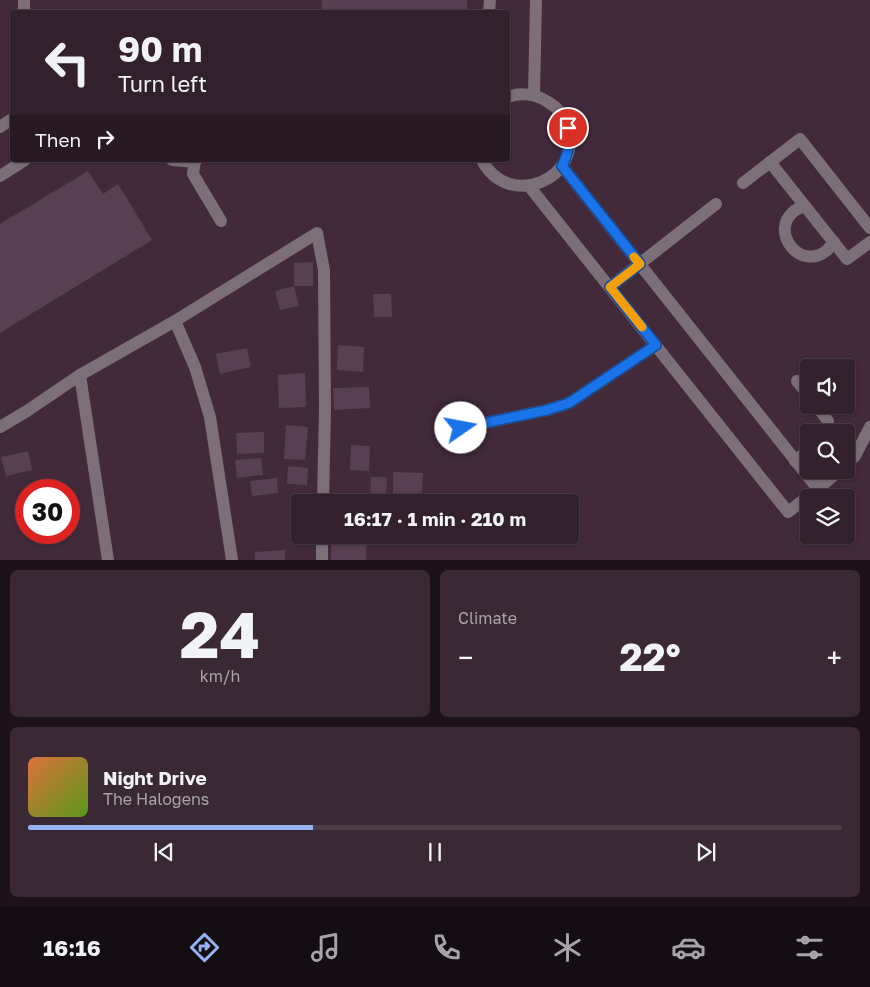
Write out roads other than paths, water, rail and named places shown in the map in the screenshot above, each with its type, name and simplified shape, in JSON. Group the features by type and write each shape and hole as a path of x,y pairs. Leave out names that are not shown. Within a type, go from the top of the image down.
{"street":[{"path":"534,96 536,0"},
{"path":"483,162 488,170 502,182 511,185 529,186 539,184 556,173 567,157 570,138 568,128 559,110 552,104 534,96 523,94 510,97"},
{"path":"743,183 800,139 870,228"},
{"path":"0,176 23,162"},
{"path":"195,162 194,174 221,221"},
{"path":"770,162 848,259 870,242"},
{"path":"562,166 818,489 830,479"},
{"path":"529,186 788,512 800,503"},
{"path":"610,287 716,204"},
{"path":"805,206 795,211 787,220 785,232 789,245 800,254 817,256 827,251 834,242"},
{"path":"0,427 80,375 175,321 317,233 324,270 325,408 323,494"},
{"path":"175,321 195,367 210,417 232,560"},
{"path":"461,428 547,410 569,403 656,345"},
{"path":"80,375 108,560"},
{"path":"797,381 800,385"},
{"path":"855,457 870,427"},
{"path":"795,461 800,457"},
{"path":"322,544 322,560"}]}
